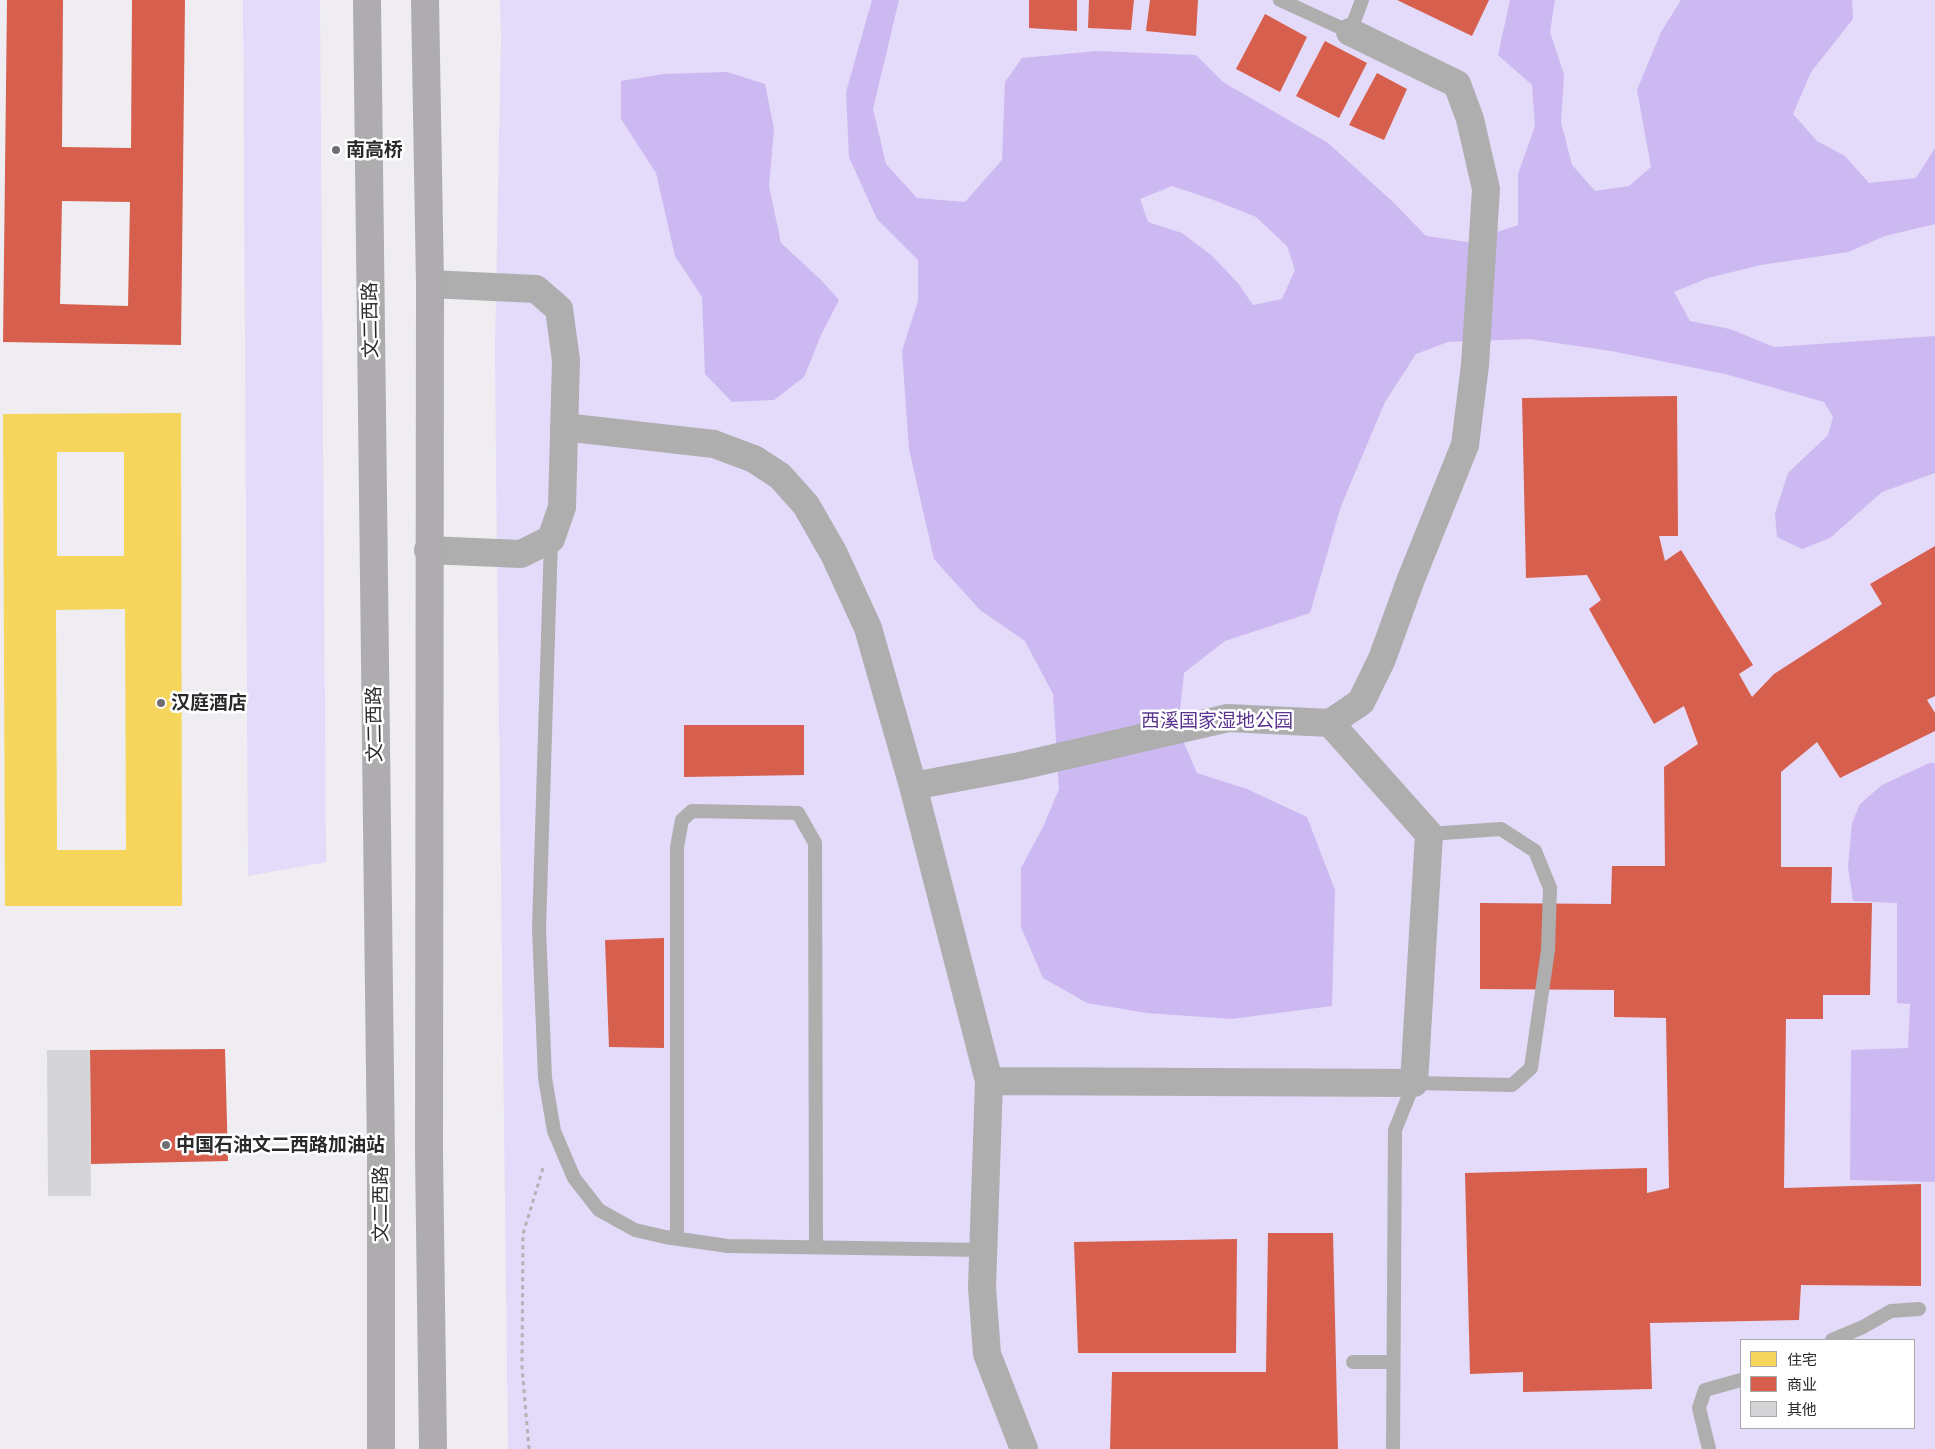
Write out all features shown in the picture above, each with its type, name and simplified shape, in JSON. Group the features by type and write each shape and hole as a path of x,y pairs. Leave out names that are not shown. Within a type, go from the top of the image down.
{"main road":[{"name":"文二西路","path":"367,0 381,1449"},
{"path":"425,0 430,284 428,550 429,1142 433,1449"}],"street":[{"path":"912,786 1020,766 1228,718 1330,723 1361,702 1382,659 1411,579 1465,445 1475,365 1486,189 1470,119 1457,84 1350,32"},
{"path":"428,550 521,554 551,539 562,507 566,360 559,309 536,289 430,284"},
{"path":"564,427 714,444 754,459 780,476 806,505 834,554 868,628 912,786 989,1081 982,1287 986,1354 1024,1449"},
{"path":"989,1081 1414,1083 1429,834 1330,723"}],"lane":[{"path":"1280,0 1350,32 1362,0"},
{"path":"551,539 539,929 545,1078 554,1131 574,1178 599,1210 634,1230 676,1238 728,1246 983,1250"},
{"path":"676,1238 676,847 682,820 692,811 798,813 815,843 816,1248"},
{"path":"1393,1449 1395,1130 1414,1083 1512,1085 1531,1068 1548,950 1550,888 1535,851 1500,829 1429,834"},
{"path":"1834,1339 1891,1311 1919,1309"},
{"path":"1353,1362 1394,1362"},
{"path":"1709,1449 1700,1408 1705,1390 1740,1380"}],"path":[{"path":"529,1449 522,1367 523,1234 554,1131"}],"green space":[{"path":"243,0 320,0 326,862 248,876"},
{"name":"西溪国家湿地公园","path":"500,0 1935,0 1935,1449 508,1449 495,347 501,37"}],"shaded area":[{"path":"872,0 899,0 873,109 886,164 917,198 965,202 1002,160 1005,82 1022,58 1097,51 1196,55 1223,82 1328,143 1393,202 1426,236 1467,242 1518,225 1518,174 1535,126 1532,85 1498,55 1510,0 1555,0 1550,32 1564,75 1561,122 1572,165 1595,191 1629,186 1651,167 1637,90 1661,32 1681,0 1852,0 1853,19 1811,72 1793,114 1817,141 1845,156 1869,183 1916,178 1935,148 1935,224 1885,236 1848,252 1761,265 1708,278 1674,292 1690,321 1730,329 1774,347 1935,336 1935,473 1882,492 1830,538 1802,549 1777,537 1775,513 1788,473 1828,435 1833,417 1824,402 1725,374 1611,351 1529,339 1448,342 1416,354 1385,402 1341,506 1310,613 1225,641 1184,673 1178,729 1197,773 1247,789 1307,817 1335,890 1332,1006 1231,1019 1147,1013 1087,1003 1043,978 1021,927 1021,868 1043,827 1059,789 1053,694 1025,641 980,610 934,559 909,449 902,351 918,301 918,260 877,219 849,157 846,92","holes":["1172,186 1256,217 1287,246 1295,270 1282,299 1253,305 1238,283 1211,255 1182,233 1148,222 1140,199"]},
{"path":"727,72 765,84 774,129 769,186 781,243 821,280 839,300 821,335 804,377 774,400 732,402 705,374 702,297 675,256 656,173 621,119 621,81 663,74"},
{"path":"1929,763 1935,763 1935,1182 1850,1180 1851,1050 1908,1048 1910,1004 1897,1003 1897,903 1853,901 1848,867 1852,823 1860,804 1882,785"}],"building: 住宅":[{"path":"181,413 182,906 5,906 3,414","holes":["57,452 124,452 124,556 57,556","125,609 126,850 57,850 56,610"]}],"building: 商业":[{"path":"7,0 63,0 62,147 131,148 132,0 185,0 181,345 3,342","holes":["62,201 130,202 128,306 60,304"]},
{"path":"1029,0 1077,0 1077,31 1029,28"},
{"path":"1089,0 1134,0 1131,30 1088,28"},
{"path":"1150,0 1198,0 1196,36 1146,31"},
{"path":"1397,0 1489,0 1472,36"},
{"path":"1265,14 1307,37 1280,92 1236,69"},
{"path":"1325,41 1367,63 1339,118 1296,96"},
{"path":"1377,73 1407,89 1384,140 1349,125"},
{"path":"1677,396 1678,536 1659,536 1665,561 1681,550 1753,665 1739,674 1752,697 1774,674 1882,604 1870,584 1935,546 1935,696 1927,700 1935,713 1935,731 1840,778 1817,742 1781,772 1781,867 1832,867 1831,903 1872,903 1870,995 1823,995 1823,1019 1786,1019 1784,1188 1921,1184 1921,1286 1801,1285 1799,1320 1650,1323 1652,1389 1523,1392 1523,1372 1470,1374 1465,1173 1647,1168 1647,1193 1669,1188 1666,1018 1614,1017 1614,990 1480,989 1480,903 1611,904 1612,866 1665,866 1664,767 1698,744 1684,706 1654,724 1589,609 1601,600 1587,575 1526,578 1522,398"},
{"path":"684,725 804,725 804,775 684,777"},
{"path":"664,938 664,1048 609,1047 605,940"},
{"path":"225,1049 228,1161 91,1164 90,1050"},
{"path":"1268,1233 1333,1233 1338,1449 1110,1449 1112,1372 1266,1372"},
{"path":"1237,1239 1236,1353 1078,1353 1074,1242"}],"building: 其他":[{"path":"47,1050 90,1050 91,1196 48,1196"}],"place":[{"name":"南高桥","path":"336,150"},
{"name":"汉庭酒店","path":"161,703"},
{"name":"中国石油文二西路加油站","path":"166,1145"}]}
